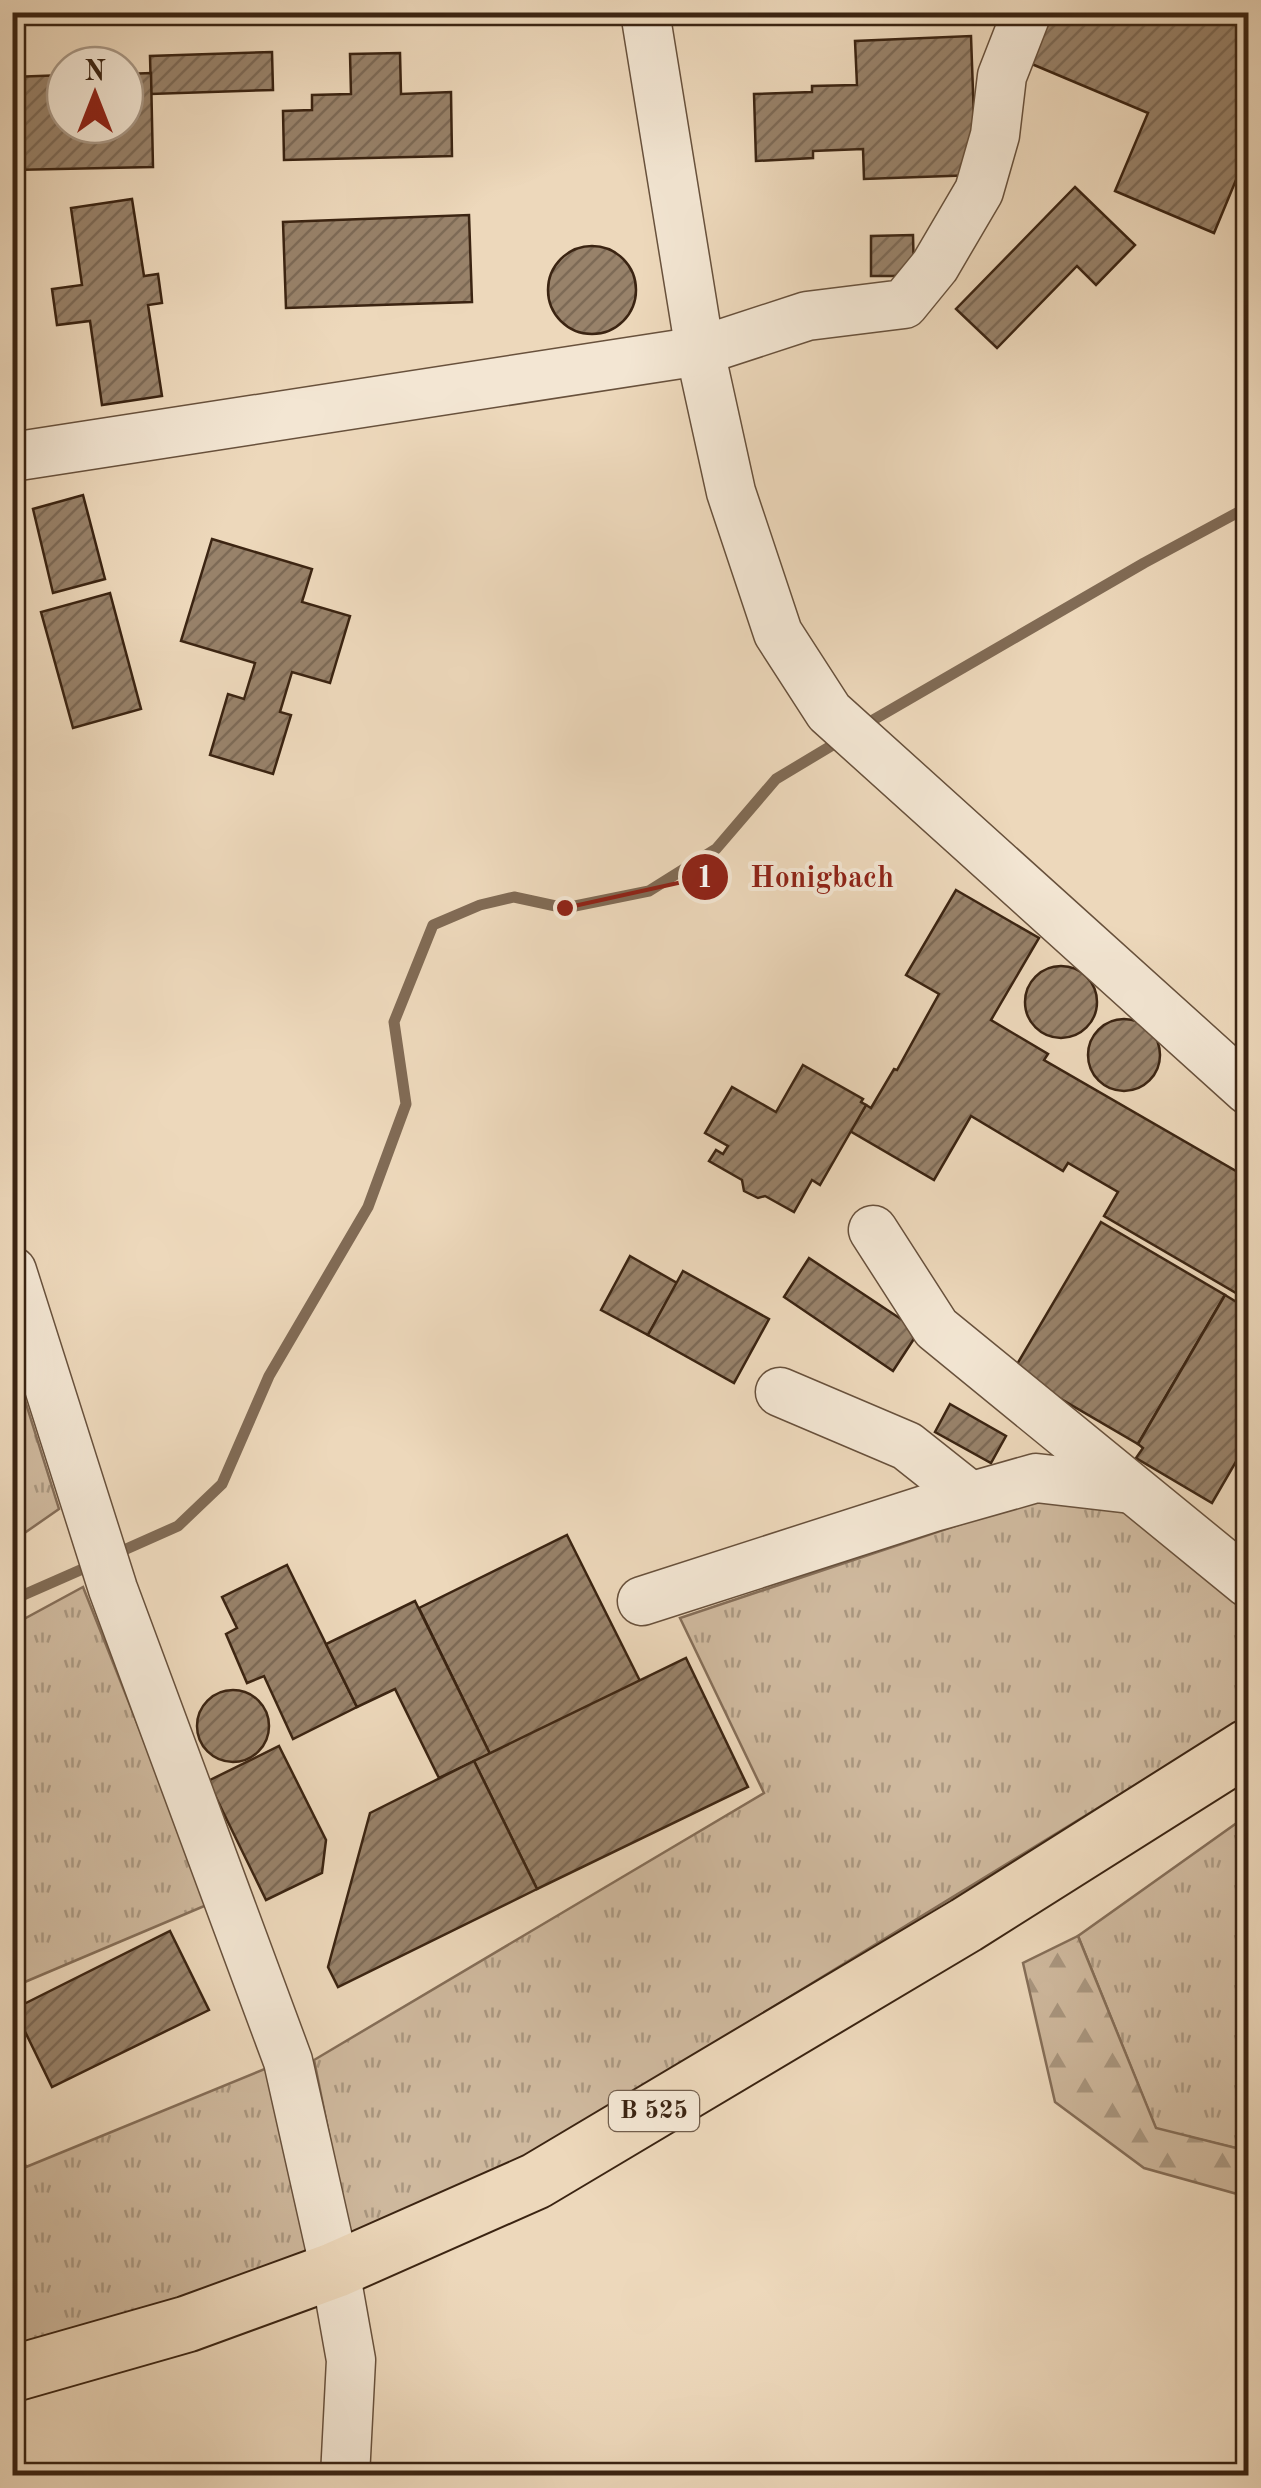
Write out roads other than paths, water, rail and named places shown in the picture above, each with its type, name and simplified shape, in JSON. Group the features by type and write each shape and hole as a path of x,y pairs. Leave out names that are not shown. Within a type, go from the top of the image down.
{"main road":[{"name":"B 525","path":"12,2374 187,2324 336,2270 536,2182 1242,1760"}],"street":[{"path":"644,12 700,351 731,492 778,633 830,712 1248,1090"},
{"path":"12,458 700,351 807,316 904,304 934,266 979,191 995,135 1002,76 1028,12"},
{"path":"873,1230 936,1328 1248,1584"},
{"path":"12,1271 113,1589 288,2061 336,2270 351,2360 344,2476"},
{"path":"780,1392 907,1446 970,1496"},
{"path":"642,1601 1036,1478 1131,1490"}],"waterway":[{"path":"861,727 1248,507"},
{"path":"115,1554 178,1526 222,1484 269,1376 368,1207 406,1104 394,1022 433,925 480,905 514,897 565,908 649,891 716,849 776,779 841,740"},
{"path":"12,1600 94,1564"}],"place":[{"name":"Honigbach","path":"565,908"}]}
